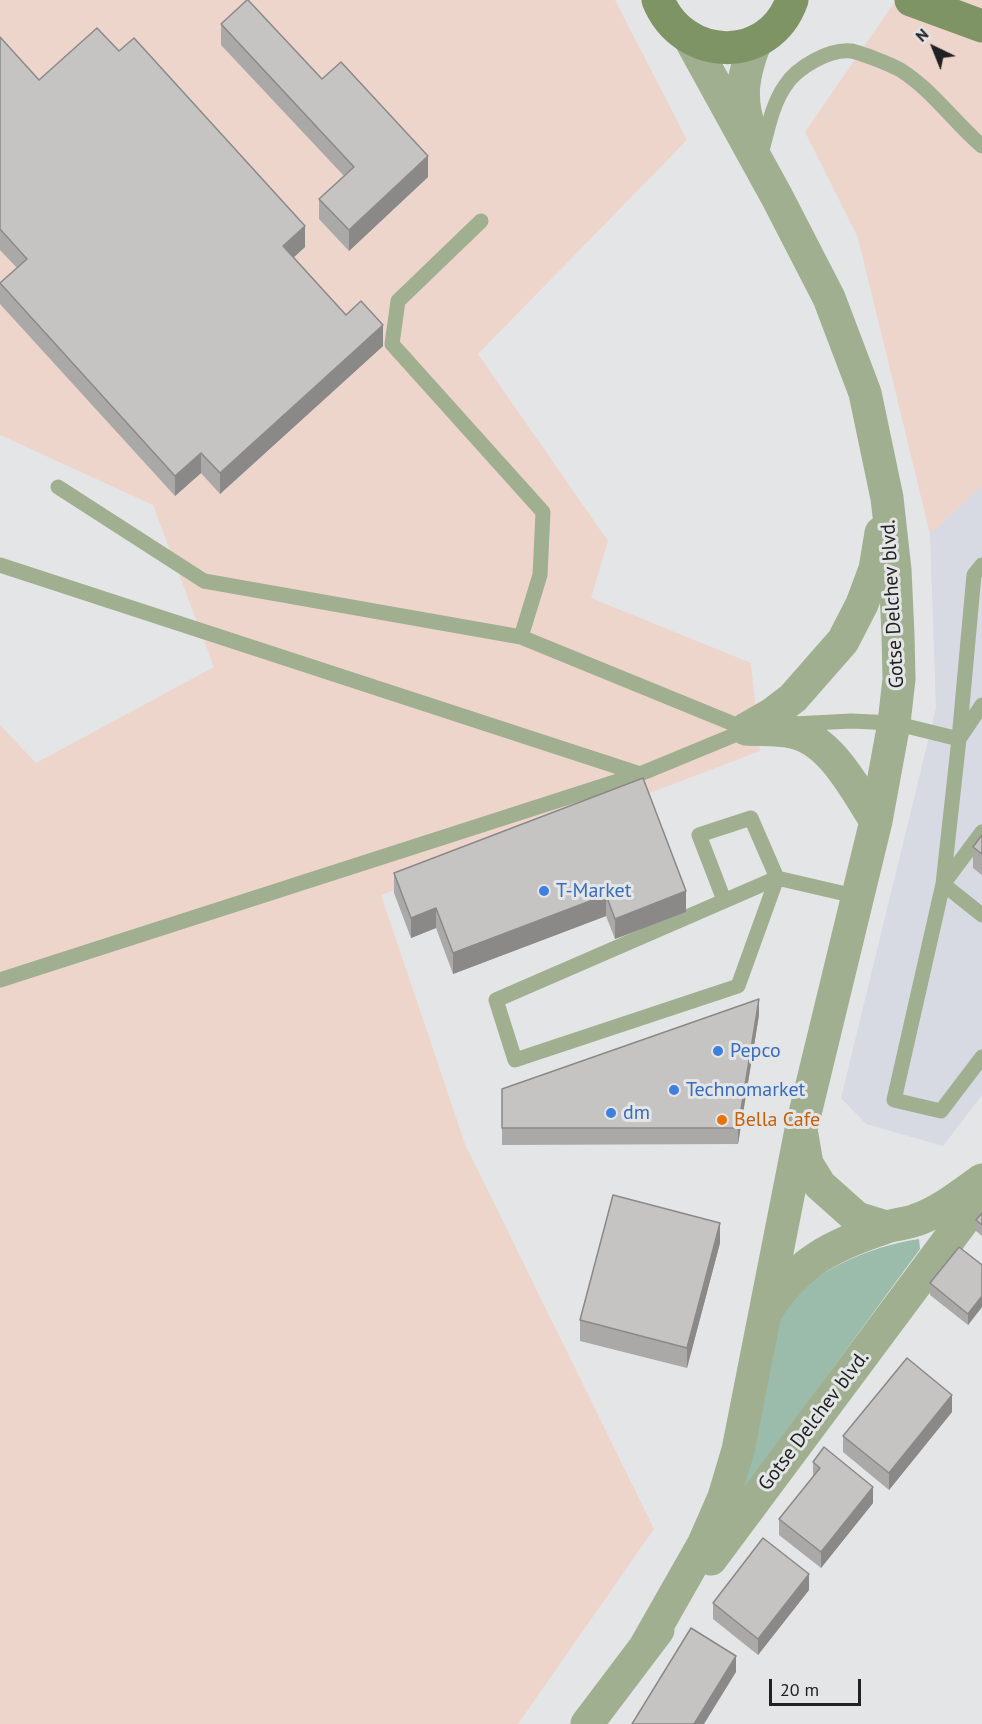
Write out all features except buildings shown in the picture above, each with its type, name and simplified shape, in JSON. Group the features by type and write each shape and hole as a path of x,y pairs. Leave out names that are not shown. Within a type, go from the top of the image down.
{"main road":[{"path":"658,0 663,12 675,27 690,39 711,47 734,48 756,41 769,33 797,3"},
{"path":"910,0 982,26"}],"street":[{"name":"Gotse Delchev blvd.","path":"645,1647 703,1545 724,1497 738,1450 801,1130 876,821 894,723 899,679 895,570 886,498 865,393 829,298 777,197 690,39"},
{"name":"Gotse Delchev blvd.","path":"756,41 745,67 743,94 747,123 777,197"},
{"path":"746,729 793,698 843,641 862,604 875,569 886,498"},
{"path":"746,729 793,732 815,741 831,756 876,821"},
{"name":"Gotse Delchev blvd.","path":"801,1130 807,1164 820,1185 857,1218 886,1227"},
{"name":"Gotse Delchev blvd.","path":"763,1317 781,1289 801,1268 820,1255 886,1227 916,1220 947,1205 982,1180"},
{"name":"Gotse Delchev blvd.","path":"587,1724 982,1195"}],"lane":[{"path":"760,156 774,105 786,84 806,66 832,52 853,51 902,70 938,102 982,147"},
{"path":"481,221 398,301 392,344 543,512 540,575 521,637"},
{"path":"58,487 204,581 521,637 746,729"},
{"path":"0,565 640,774"},
{"path":"982,565 974,575 960,739 943,884 894,1100 941,1111 982,1057"},
{"path":"960,739 982,705"},
{"path":"0,980 640,774 746,729 818,722 894,723 960,739"},
{"path":"724,900 699,835 751,818 777,878 738,986 515,1060 496,1000 777,878 859,897"},
{"path":"943,884 982,832"},
{"path":"943,884 982,915"}],"shaded area":[{"path":"0,0 615,0 687,140 478,354 608,541 591,598 751,663 760,751 381,895 465,1144 654,1529 518,1724 0,1724 0,725 36,763 214,667 153,505 0,435"},
{"path":"896,0 982,0 982,485 930,534 858,238 805,132"},
{"path":"982,485 982,1095 943,1146 866,1124 841,1098 936,708 930,534"}],"green space":[{"path":"919,1239 920,1249 742,1492 779,1315 806,1286 841,1264 881,1248"}],"place":[{"name":"T-Market","path":"544,891"},
{"name":"Pepco","path":"718,1051"},
{"name":"Technomarket","path":"674,1090"},
{"name":"dm","path":"611,1113"},
{"name":"Bella Cafe","path":"722,1120"}]}
